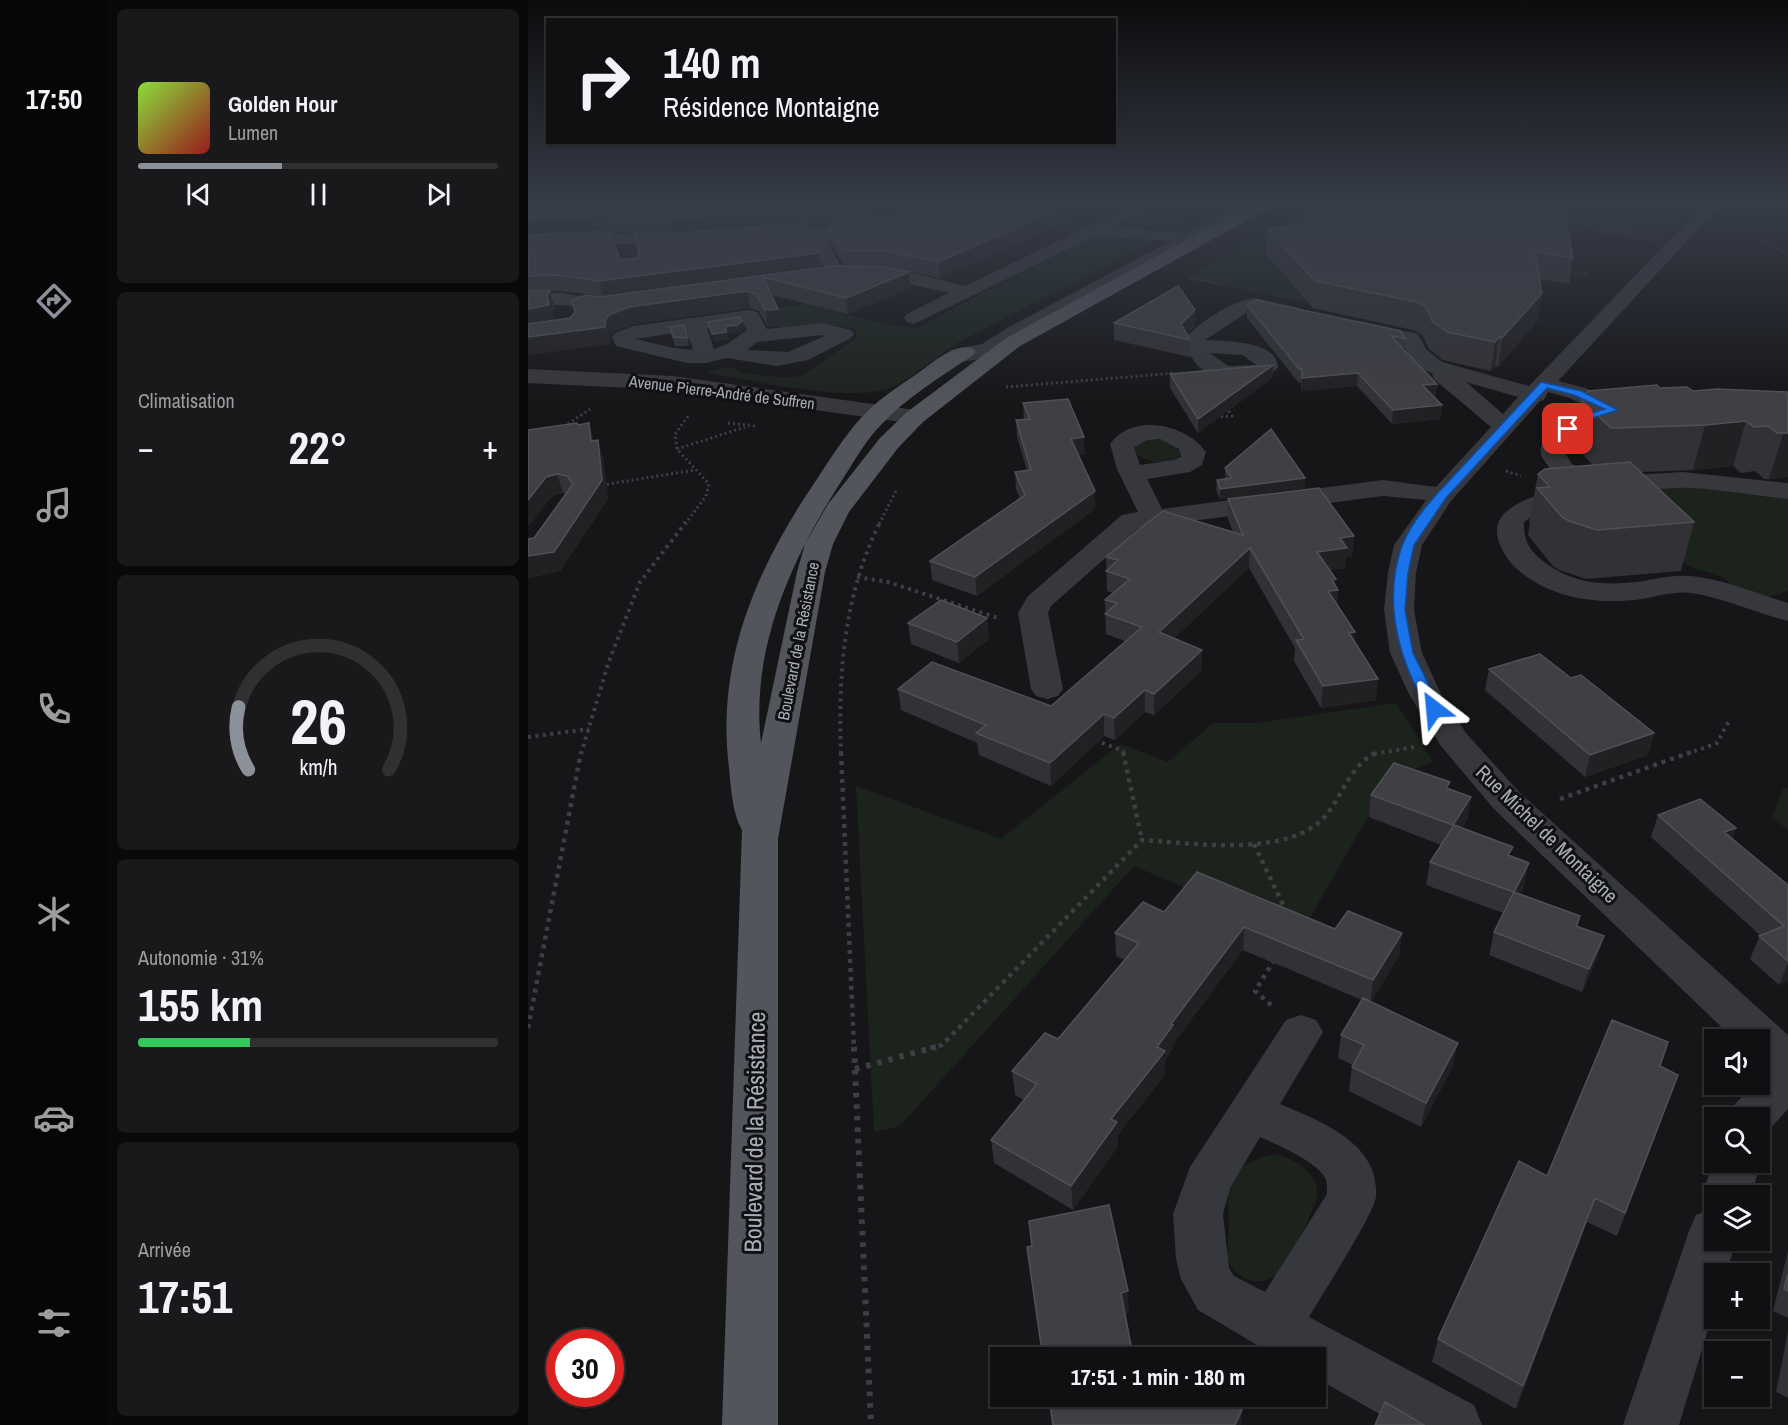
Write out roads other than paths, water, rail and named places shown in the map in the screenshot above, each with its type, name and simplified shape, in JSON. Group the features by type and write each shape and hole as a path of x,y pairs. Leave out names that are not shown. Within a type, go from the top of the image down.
{"main road":[{"name":"Boulevard de la Résistance","path":"759,839 748,775 743,688 748,660 770,586 810,507 890,422 959,355 1115,270"},
{"name":"Boulevard de la Résistance","path":"750,1425 759,839 792,662 819,544 890,422 988,354 1144,270"}],"street":[{"path":"835,270 837,274"},
{"path":"914,318 1010,270"},
{"path":"959,355 988,354 1016,331 1128,270"},
{"name":"Rue Michel de Montaigne","path":"1650,270 1442,496 1424,519 1408,545 1402,573 1399,610 1406,653 1425,694 1454,739 1521,813 1788,1062"},
{"path":"814,277 887,273 968,291"},
{"path":"528,300 562,299 603,305 630,302"},
{"path":"566,320 564,312 585,304"},
{"path":"1196,346 1248,349 1267,362 1267,367 1258,371 1232,374 1206,370 1196,346 1194,341 1197,336 1250,304 1313,317"},
{"path":"750,316 758,332 750,338 728,352 706,357 682,358 623,342 622,338 633,332 750,316"},
{"path":"1336,322 1411,338 1417,352 1505,427"},
{"path":"695,324 706,357"},
{"path":"728,352 782,361 807,355 844,334 822,329 750,338"},
{"path":"678,390 679,375 706,357"},
{"path":"1434,367 1540,390 1577,393 1613,410 1639,414"},
{"name":"Avenue Pierre-André de Suffren","path":"528,376 584,377 678,390 816,404 890,422"},
{"name":"Avenue Pierre-André de Suffren","path":"528,389 629,392 678,390 710,400 890,422"},
{"path":"1613,410 1587,417 1555,442 1552,453 1557,464 1582,479 1635,484 1691,481 1788,491"},
{"path":"1133,474 1181,467 1193,460 1194,452 1183,438 1164,433 1139,435 1122,444 1121,449 1153,516"},
{"path":"1582,479 1578,492 1528,507 1516,513 1510,524 1511,539 1518,553 1529,565 1551,580 1569,588 1618,593 1684,583 1788,612"},
{"path":"1047,689 1033,613 1038,602 1131,521 1153,516 1383,489 1423,491 1442,496"},
{"path":"1301,1032 1207,1182 1198,1214 1201,1259 1207,1278 1216,1293 1454,1425"},
{"path":"1761,1107 1778,1089 1788,1084"},
{"path":"1251,1112 1325,1148 1343,1164 1351,1181 1352,1198 1274,1326"},
{"path":"1651,1425 1708,1251"}]}
